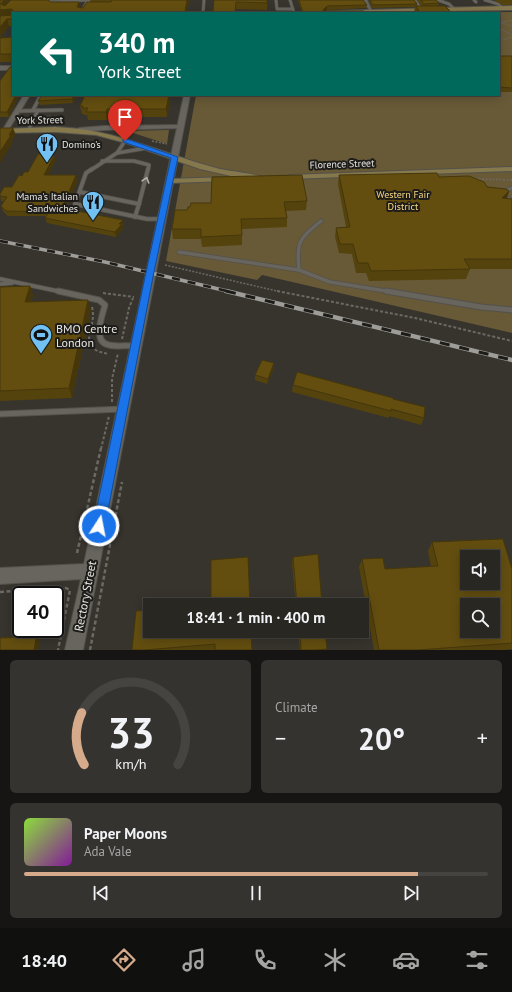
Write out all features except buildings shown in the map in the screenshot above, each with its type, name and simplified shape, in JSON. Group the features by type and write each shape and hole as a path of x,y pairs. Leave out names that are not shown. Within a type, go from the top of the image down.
{"main road":[{"path":"394,12 422,10 512,9"},
{"path":"421,12 512,9"},
{"name":"York Street","path":"3,131 79,130 125,141 175,157"},
{"path":"170,181 262,178 230,174 203,168 175,157"},
{"name":"Florence Street","path":"282,177 512,169"}],"street":[{"path":"83,12 89,0"},
{"path":"365,0 371,12"},
{"path":"0,68 12,68"},
{"path":"3,131 18,111 26,96"},
{"name":"Rectory Street","path":"74,650 90,571 115,407 135,346 187,96"},
{"name":"York Street","path":"79,130 104,128 180,127"},
{"path":"0,576 90,571"}],"lane":[{"path":"40,3 44,1 89,0"},
{"path":"203,12 204,0"},
{"path":"276,0 277,9 293,9"},
{"path":"290,0 294,12"},
{"path":"415,0 422,10"},
{"path":"438,0 449,4 455,10"},
{"path":"449,4 450,0"},
{"path":"485,0 498,4 504,8"},
{"path":"52,6 55,1"},
{"path":"80,6 87,6"},
{"path":"33,110 40,96"},
{"path":"28,131 38,110"},
{"path":"18,111 62,110"},
{"path":"34,118 50,118"},
{"path":"125,141 117,152 86,173 75,204 135,217 161,219"},
{"path":"117,152 148,148"},
{"path":"102,161 139,162 149,165 135,217"},
{"path":"512,188 505,191 506,197 512,201"},
{"path":"80,192 138,204"},
{"path":"299,270 297,248 303,235 321,221"},
{"path":"179,252 299,270 330,282 481,307 512,310"},
{"path":"0,279 99,300 104,305 99,335 100,340 106,345 135,346"},
{"path":"0,284 18,283"},
{"path":"0,414 115,407"}],"path":[{"path":"500,23 505,20 512,20"},
{"path":"500,23 512,26"},
{"path":"500,29 512,35"},
{"path":"500,41 512,35"},
{"path":"165,265 297,296 415,318 512,341"},
{"path":"98,292 133,298 136,293"},
{"path":"90,305 93,312 89,334 90,344 97,352 102,354 118,355"},
{"path":"77,553 115,407"},
{"path":"0,592 66,588 70,590 58,650"}],"green space":[{"name":"Western Fair District","path":"500,12 512,12 512,333 262,275 257,280 166,261 196,96 500,96"},
{"path":"169,130 167,144 127,131"}],"railway":[{"path":"0,241 105,262 231,292"},
{"path":"226,291 512,360"}],"place":[{"name":"Domino's","path":"47,164"},
{"name":"Mama's Italian Sandwiches","path":"93,222"},
{"name":"BMO Centre London","path":"41,354"}],"route":[{"path":"99,526 149,277 175,157 125,141"}]}
